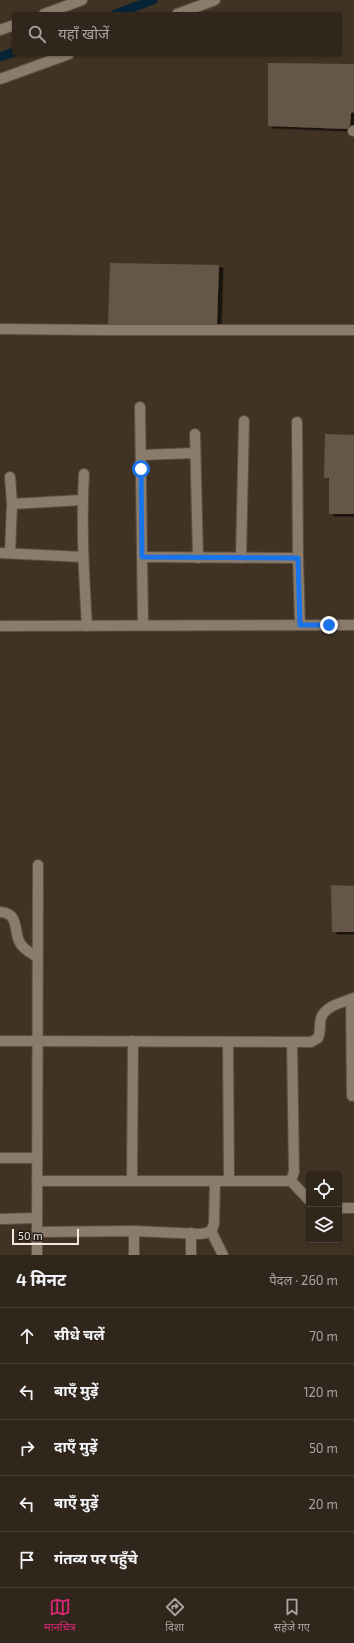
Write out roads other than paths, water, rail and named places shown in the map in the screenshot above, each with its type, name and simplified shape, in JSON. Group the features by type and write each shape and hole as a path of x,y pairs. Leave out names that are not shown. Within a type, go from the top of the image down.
{"street":[{"path":"49,12 82,0"},
{"path":"183,12 216,0"},
{"path":"0,30 12,26"},
{"path":"0,79 63,56"},
{"path":"0,328 106,330 354,330"},
{"path":"140,407 143,625"},
{"path":"242,558 244,421"},
{"path":"297,422 300,625"},
{"path":"195,434 198,558"},
{"path":"140,455 195,453"},
{"path":"84,474 82,500 83,557 87,626"},
{"path":"10,477 12,504 5,553 83,557"},
{"path":"12,504 82,500"},
{"path":"142,557 298,558"},
{"path":"0,626 354,625"},
{"path":"37,1255 38,865"},
{"path":"0,912 9,914 13,919 20,944 24,949 37,957"},
{"path":"0,1041 311,1042 316,1040 320,1035 321,1019 326,1011 353,998 352,1096"},
{"path":"132,1181 133,1041"},
{"path":"228,1042 229,1181"},
{"path":"290,1180 293,1178 294,1172 292,1043"},
{"path":"0,1158 37,1158"},
{"path":"37,1181 215,1182 290,1180 306,1197"},
{"path":"215,1182 214,1223 211,1231 223,1255"},
{"path":"342,1208 354,1208"},
{"path":"0,1219 37,1218"},
{"path":"37,1232 134,1231 205,1233 211,1231"},
{"path":"134,1231 134,1255"},
{"path":"191,1233 191,1255"}],"waterway":[{"path":"120,12 153,0"},
{"path":"0,57 12,53"}]}
